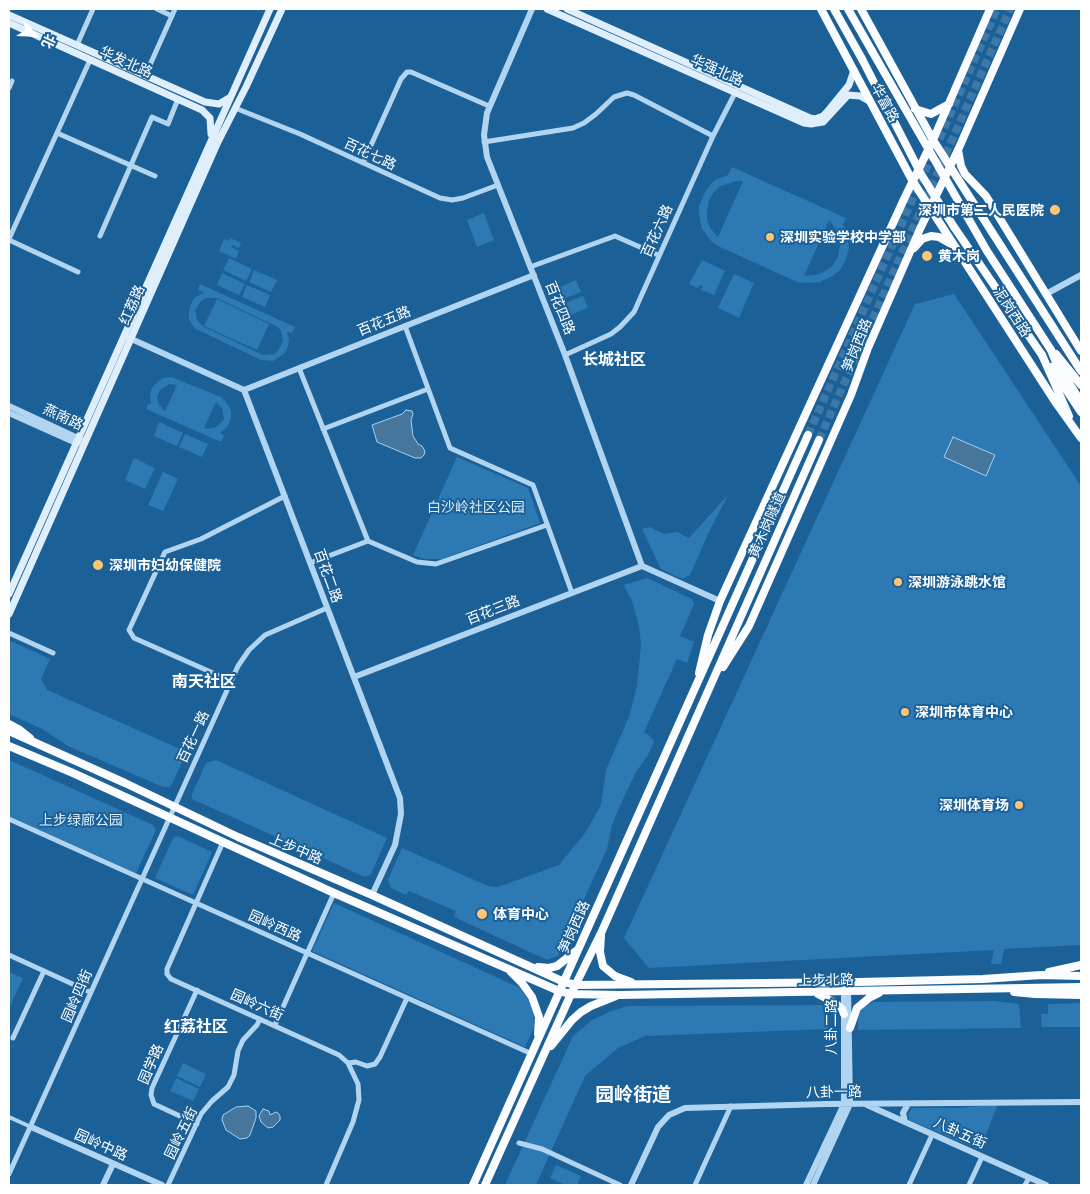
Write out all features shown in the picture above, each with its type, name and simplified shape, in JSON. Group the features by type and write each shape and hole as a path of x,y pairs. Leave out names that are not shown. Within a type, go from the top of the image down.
{"main road":[{"name":"红荔路","path":"127,337 210,141 270,9"},
{"name":"红荔路","path":"9,594 224,129 246,88 282,9"},
{"name":"华强北路","path":"547,9 737,89 815,118 822,116 845,90 852,80 854,70"},
{"name":"华强北路","path":"566,9 737,89 797,120 818,124 828,118 848,95 860,96 869,101"},
{"name":"华富路","path":"821,9 869,101 929,208"},
{"name":"华富路","path":"834,9 921,174"},
{"name":"华富路","path":"848,9 938,164"},
{"name":"华富路","path":"861,9 915,110 950,167"},
{"name":"笋岗西路","path":"699,680 702,659 713,618 720,601 912,180 933,140 990,9"},
{"name":"笋岗西路","path":"711,686 744,636 753,618 846,407 868,348 909,252 958,150 1020,9"},
{"name":"华发北路","path":"9,15 209,104 221,103 231,96"},
{"name":"华发北路","path":"9,23 202,110 208,115 212,127 210,141"},
{"path":"915,110 931,114 949,104"},
{"path":"958,150 961,166 965,174 986,196 1081,351"},
{"name":"泥岗西路","path":"938,164 987,251 1051,350 1081,385"},
{"name":"泥岗西路","path":"950,167 1081,371"},
{"name":"泥岗西路","path":"921,174 954,227 1042,356 1054,370 1081,412"},
{"name":"泥岗西路","path":"929,208 1056,403 1081,438"},
{"path":"909,252 922,239 930,236 939,237 954,246"},
{"name":"泥岗西路","path":"1051,350 1055,360 1081,402"},
{"name":"泥岗西路","path":"1042,356 1075,429"},
{"name":"黄木岗隧道","path":"727,615 808,435"},
{"name":"黄木岗隧道","path":"739,621 819,440"},
{"name":"红荔路","path":"9,614 80,441"},
{"name":"笋岗西路","path":"473,1185 727,615"},
{"name":"笋岗西路","path":"486,1185 571,994 602,931 739,621"},
{"path":"9,724 20,730 37,744"},
{"name":"上步中路","path":"9,731 125,783 238,837 564,982 576,985"},
{"name":"上步中路","path":"9,746 73,773 334,893 559,991 571,994"},
{"path":"617,863 630,868"},
{"path":"602,931 600,952 604,966 615,976 635,984"},
{"path":"526,965 543,968 557,966 575,952 582,941"},
{"path":"1041,975 1081,965"},
{"path":"506,967 522,983 532,997 539,1017 538,1040"},
{"name":"上步北路","path":"576,985 847,982 983,979 1041,975 1081,976"},
{"name":"上步北路","path":"571,994 814,993 1081,987"},
{"path":"990,988 1035,994 1081,995"},
{"path":"850,1028 856,1008 882,991"},
{"path":"814,993 835,1002 844,1014"},
{"path":"545,1053 581,1012 619,995"},
{"path":"542,1031 553,1036"}],"street":[{"path":"76,45 93,9"},
{"path":"157,9 172,16"},
{"path":"145,76 175,9"},
{"name":"百花四路","path":"532,9 489,106 485,120 484,142 487,157 565,355 642,566"},
{"path":"78,272 9,240 90,60"},
{"path":"363,162 401,79 407,72 411,72 489,106"},
{"path":"9,88 12,81"},
{"name":"百花六路","path":"565,355 606,337 627,320 639,303 658,256 713,136 737,89"},
{"path":"484,142 573,128 596,114 614,97 627,94 634,95 713,136"},
{"path":"100,236 152,117 168,124 178,99"},
{"name":"百花七路","path":"235,108 300,134 435,196 446,199 463,198 498,185"},
{"path":"57,133 155,176"},
{"path":"530,267 615,236 658,256"},
{"name":"百花五路","path":"244,390 534,275"},
{"path":"1046,294 1081,275"},
{"path":"405,326 450,448 533,485 572,593"},
{"path":"127,337 244,390"},
{"path":"299,368 368,541"},
{"path":"323,429 428,388"},
{"name":"百花二路","path":"244,390 400,798 401,814 395,845 372,895"},
{"name":"燕南路","path":"9,406 80,441"},
{"name":"燕南路","path":"9,413 80,441"},
{"path":"231,681 134,638 130,630 165,552 201,539 285,496"},
{"path":"310,563 368,541 417,562 436,564 547,525"},
{"path":"642,566 720,601"},
{"name":"百花三路","path":"354,677 642,566"},
{"name":"百花一路","path":"169,818 231,681 246,654 265,635 327,608"},
{"path":"9,633 53,653"},
{"name":"园岭四街","path":"9,1174 169,818"},
{"name":"园岭西路","path":"9,819 532,1054"},
{"name":"园岭六街","path":"223,842 167,969 167,974 171,978 339,1055 348,1063"},
{"path":"275,1026 334,893"},
{"path":"9,955 90,992"},
{"path":"13,1038 44,971"},
{"name":"八卦二路","path":"847,982 844,1014 847,1104"},
{"name":"园学路","path":"196,1126 154,1104 150,1095 197,990"},
{"name":"八卦二路","path":"811,1184 847,1104 850,1028 846,992"},
{"path":"326,1185 353,1122 359,1100 358,1084 348,1063 356,1062 367,1066 375,1064 407,998"},
{"name":"园岭五街","path":"168,1185 205,1108 228,1087 234,1075 238,1051 243,1040 260,1019"},
{"name":"八卦一路","path":"631,1185 658,1127 669,1115 685,1108 847,1104 1081,1102"},
{"name":"八卦五街","path":"864,1104 1046,1185"},
{"path":"905,1122 903,1113 908,1104"},
{"path":"695,1185 731,1106"},
{"path":"9,1117 31,1127"},
{"name":"园岭中路","path":"31,1127 162,1185"},
{"path":"909,1185 932,1134"},
{"path":"519,1143 542,1149 620,1185"},
{"path":"969,1185 982,1157"},
{"path":"103,1185 113,1164"},
{"path":"1025,1185 1029,1178"}],"green space":[{"path":"732,167 846,218 843,224 848,235 849,248 840,270 820,282 797,282 718,246 711,241 702,229 699,206 710,185 715,180 728,175","holes":["743,181 718,237 710,228 707,219 709,200 720,186","829,220 839,237 840,246 837,259 824,272 804,276"]},
{"path":"484,213 494,240 477,247 467,220"},
{"path":"230,238 241,243 239,248 233,245 231,247 239,251 236,259 219,251 224,239 229,241"},
{"path":"229,258 252,269 246,281 223,270"},
{"path":"702,260 725,271 714,295 701,290 703,286 700,285 698,288 689,284"},
{"path":"254,270 277,280 271,292 249,282"},
{"path":"222,273 245,284 239,295 217,285"},
{"path":"734,274 754,283 739,318 718,308"},
{"path":"576,280 581,292 561,300 556,289"},
{"path":"200,284 295,327 292,333 287,332 289,339 285,353 273,361 261,360 194,328 189,319 189,311 195,297 204,293 198,290","holes":["206,298 217,298 278,327 283,341 278,351 274,354 263,355 204,327 197,320 195,310 201,301"]},
{"path":"247,285 270,295 265,307 242,297"},
{"name":"深圳市体育中心","path":"954,294 1081,486 1081,945 1004,949 1001,964 991,964 994,950 649,968 624,938 915,304"},
{"path":"583,296 588,308 568,316 563,304"},
{"path":"217,299 269,324 257,350 204,326"},
{"path":"171,377 221,397 227,403 231,411 231,419 227,427 220,433 224,436 221,442 146,409 148,404 151,404 150,393 153,386 163,378","holes":["169,384 177,385 165,411 159,405 157,397 160,390","216,402 222,408 224,419 217,427 206,429 204,428"]},
{"path":"159,422 183,433 177,446 154,436"},
{"path":"185,434 208,444 202,457 179,447"},
{"name":"白沙岭社区公园","path":"457,457 528,488 540,523 442,559 425,559 413,555"},
{"path":"134,458 155,468 145,489 125,480"},
{"path":"163,472 178,479 163,511 148,505"},
{"path":"728,495 690,575 682,579 661,569 642,529 649,527 664,534 677,532 689,538"},
{"path":"647,578 692,599 694,605 680,636 694,642 687,663 677,659 644,732 654,742 623,799 612,825 607,849 558,956 547,960 454,917 456,911 409,891 406,895 391,888 388,880 402,848 488,886 498,887 559,865 585,833 601,805 606,770 630,714 637,686 641,645 639,626 633,604 624,585"},
{"path":"11,641 50,659 41,679 47,690 187,752 172,784 169,787 163,787 68,746 42,729 9,714 9,647"},
{"name":"上步绿廊公园","path":"9,760 153,825 156,830 136,873 9,816"},
{"path":"216,760 387,838 371,874 365,877 192,799 192,794 206,763"},
{"path":"178,836 212,852 193,895 155,878 173,838"},
{"path":"334,903 520,988 529,1001 533,1013 534,1027 525,1047 312,951"},
{"path":"9,972 23,978 10,1006 9,1005"},
{"path":"995,1001 1019,1004 1021,1028 858,1030 858,1016 861,1010 867,1004 873,1002"},
{"path":"1081,1003 1081,1027 1042,1027 1041,1014 1048,1014 1048,1004"},
{"path":"829,1005 828,1029 645,1036 618,1048 585,1076 536,1185 505,1185 573,1036 592,1020 627,1006"},
{"path":"183,1063 206,1074 200,1087 177,1076"},
{"path":"176,1078 199,1089 193,1101 170,1091"},
{"path":"998,1104 980,1150 909,1120 908,1114 912,1108 959,1108"},
{"path":"556,1165 581,1176 577,1185 565,1185 550,1178"}],"shaded area":[{"path":"406,410 412,411 413,436 425,451 421,458 415,458 377,442 372,425 402,414"},
{"path":"953,437 995,455 986,476 944,457"},
{"path":"248,1106 256,1111 256,1118 250,1135 247,1138 240,1139 226,1130 222,1120 223,1115 236,1107"},
{"path":"263,1109 269,1111 270,1115 276,1112 280,1116 280,1120 273,1127 268,1128 261,1122 259,1116"}],"tunnel":[{"path":"808,435 997,9"},
{"path":"819,440 1010,9"}],"place":[{"name":"深圳市第二人民医院","path":"1055,210"},
{"name":"深圳实验学校中学部","path":"770,237"},
{"name":"黄木岗","path":"927,256"},
{"name":"深圳市妇幼保健院","path":"98,565"},
{"name":"深圳游泳跳水馆","path":"898,582"},
{"name":"深圳市体育中心","path":"905,712"},
{"name":"深圳体育场","path":"1019,805"},
{"name":"体育中心","path":"482,914"}],"district":[{"name":"长城社区","path":"614,360"},
{"name":"南天社区","path":"204,682"},
{"name":"红荔社区","path":"196,1027"},
{"name":"园岭街道","path":"633,1095"}]}
